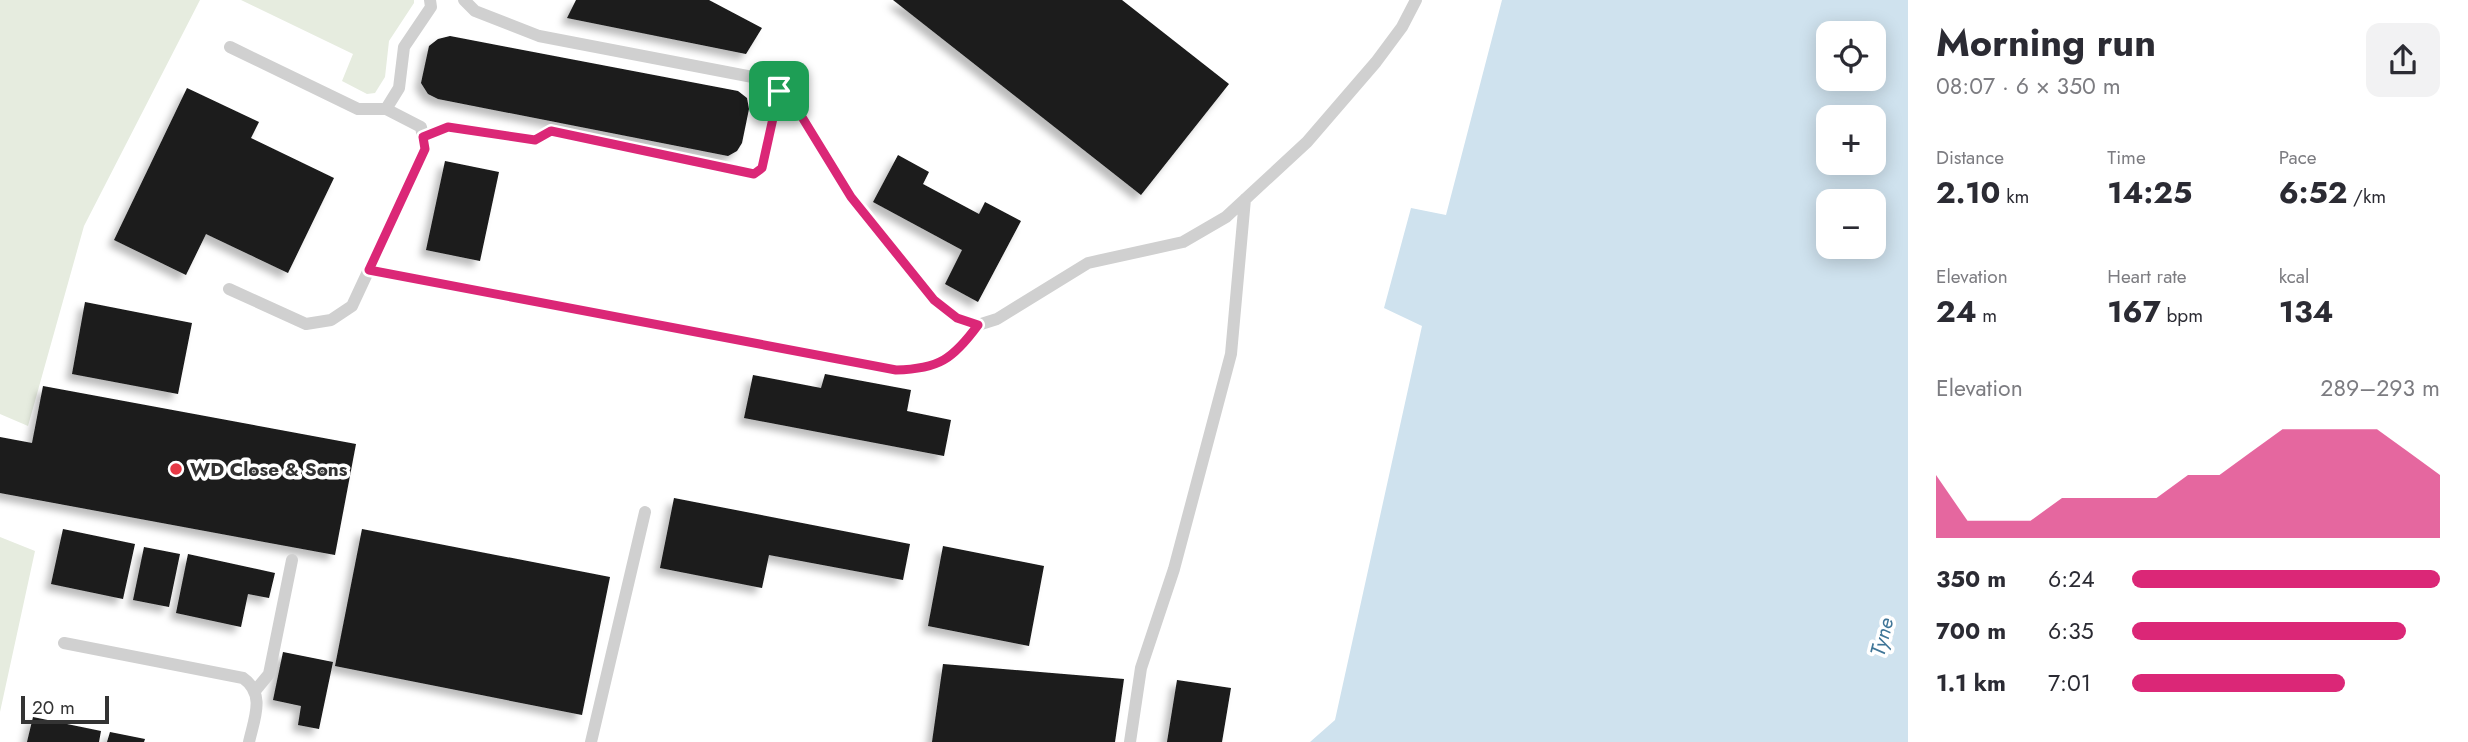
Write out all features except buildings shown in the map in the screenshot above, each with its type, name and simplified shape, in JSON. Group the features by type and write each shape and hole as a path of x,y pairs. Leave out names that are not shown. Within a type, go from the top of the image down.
{"lane":[{"path":"386,109 398,88 404,47 431,7 430,0"},
{"path":"464,0 474,12 539,36 763,79 794,104 851,197 934,300 957,318 978,325 997,319 1088,263 1183,242 1226,217 1307,142 1376,62 1402,27 1416,0"},
{"path":"229,289 306,324 331,320 352,306 425,149 421,127 386,109 358,109 230,47"},
{"path":"423,137 448,127 535,140 551,131 754,174 762,168 779,91"},
{"path":"1130,742 1142,668 1182,543 1231,354 1245,199"},
{"path":"369,270 896,370 914,370 936,365 961,349 978,325"},
{"path":"591,742 645,512"},
{"path":"255,691 269,674 292,560"},
{"path":"64,643 243,678 251,684 258,700 249,742"}],"shaded area":[{"path":"0,0 200,0 84,226 28,426 0,414"},
{"path":"241,0 414,0 414,3 389,41 385,77 375,93 367,94 342,81 353,54"},
{"path":"0,537 35,551 0,712"}],"water":[{"name":"Tyne","path":"1502,0 1908,0 1908,742 1310,742 1335,720 1422,326 1384,308 1411,208 1446,215"}],"place":[{"name":"WD Close & Sons","path":"176,469"}],"route":[{"path":"779,91 794,104 851,197 934,300 957,318 978,325 961,349 936,365 914,370 896,370 369,270 425,149 423,137 448,127 535,140 551,131 754,174 762,168 779,91"}]}
